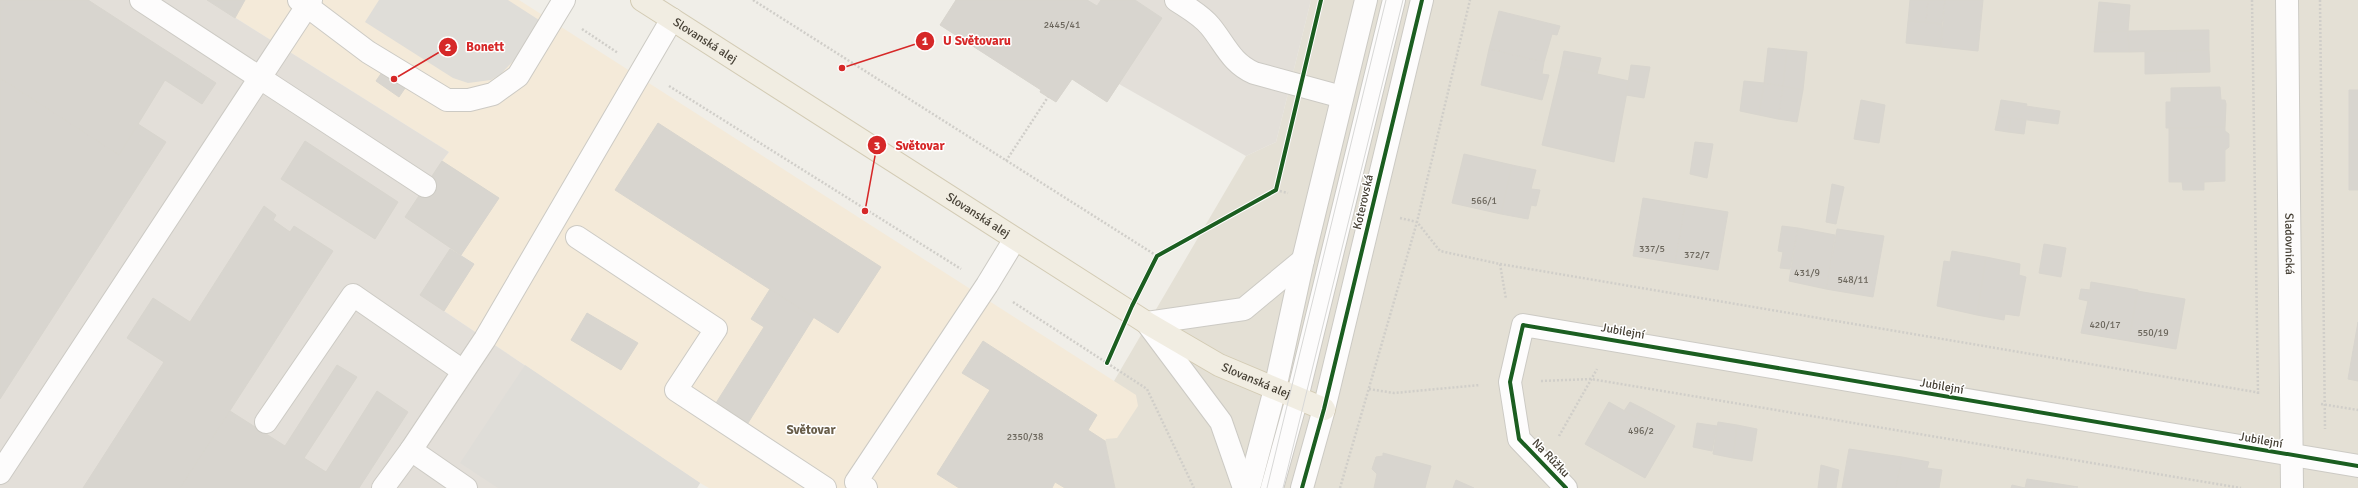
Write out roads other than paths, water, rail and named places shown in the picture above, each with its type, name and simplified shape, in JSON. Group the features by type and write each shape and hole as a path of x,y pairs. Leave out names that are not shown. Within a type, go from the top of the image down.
{"main road":[{"name":"Slovanská alej","path":"643,0 894,159 1015,239 1147,323 1219,365 1324,409"}],"street":[{"path":"141,0 425,186"},
{"path":"1176,0 1195,12 1210,26 1233,60 1242,68 1254,73 1342,97"},
{"path":"1249,488 1275,389 1317,199 1366,0"},
{"name":"Koterovská","path":"1272,488 1297,398 1394,0"},
{"name":"Koterovská","path":"1302,488 1324,409 1422,0"},
{"name":"Sladovnická","path":"2287,0 2293,455 2292,488"},
{"path":"0,473 259,77 306,2 368,52 447,100 469,100 493,94 518,76 560,6"},
{"path":"383,488 411,450 485,339 672,19"},
{"path":"578,237 716,329 676,390 826,488 861,485 1015,239"},
{"path":"1244,488 1221,422 1147,323 1244,309 1303,260"},
{"path":"266,422 353,295 463,371"},
{"name":"Jubilejní","path":"1523,324 2358,466"},
{"name":"Na Růžku","path":"1523,324 1510,382 1519,439 1566,488"},
{"path":"411,450 466,488"}],"tram line":[{"path":"1267,488 1386,0"},
{"path":"1283,488 1403,0"}],"place":[{"name":"U Světovaru","path":"842,68"},
{"name":"Bonett","path":"394,79"},
{"name":"Světovar","path":"865,211"}],"district":[{"name":"Světovar","path":"811,429"}]}
